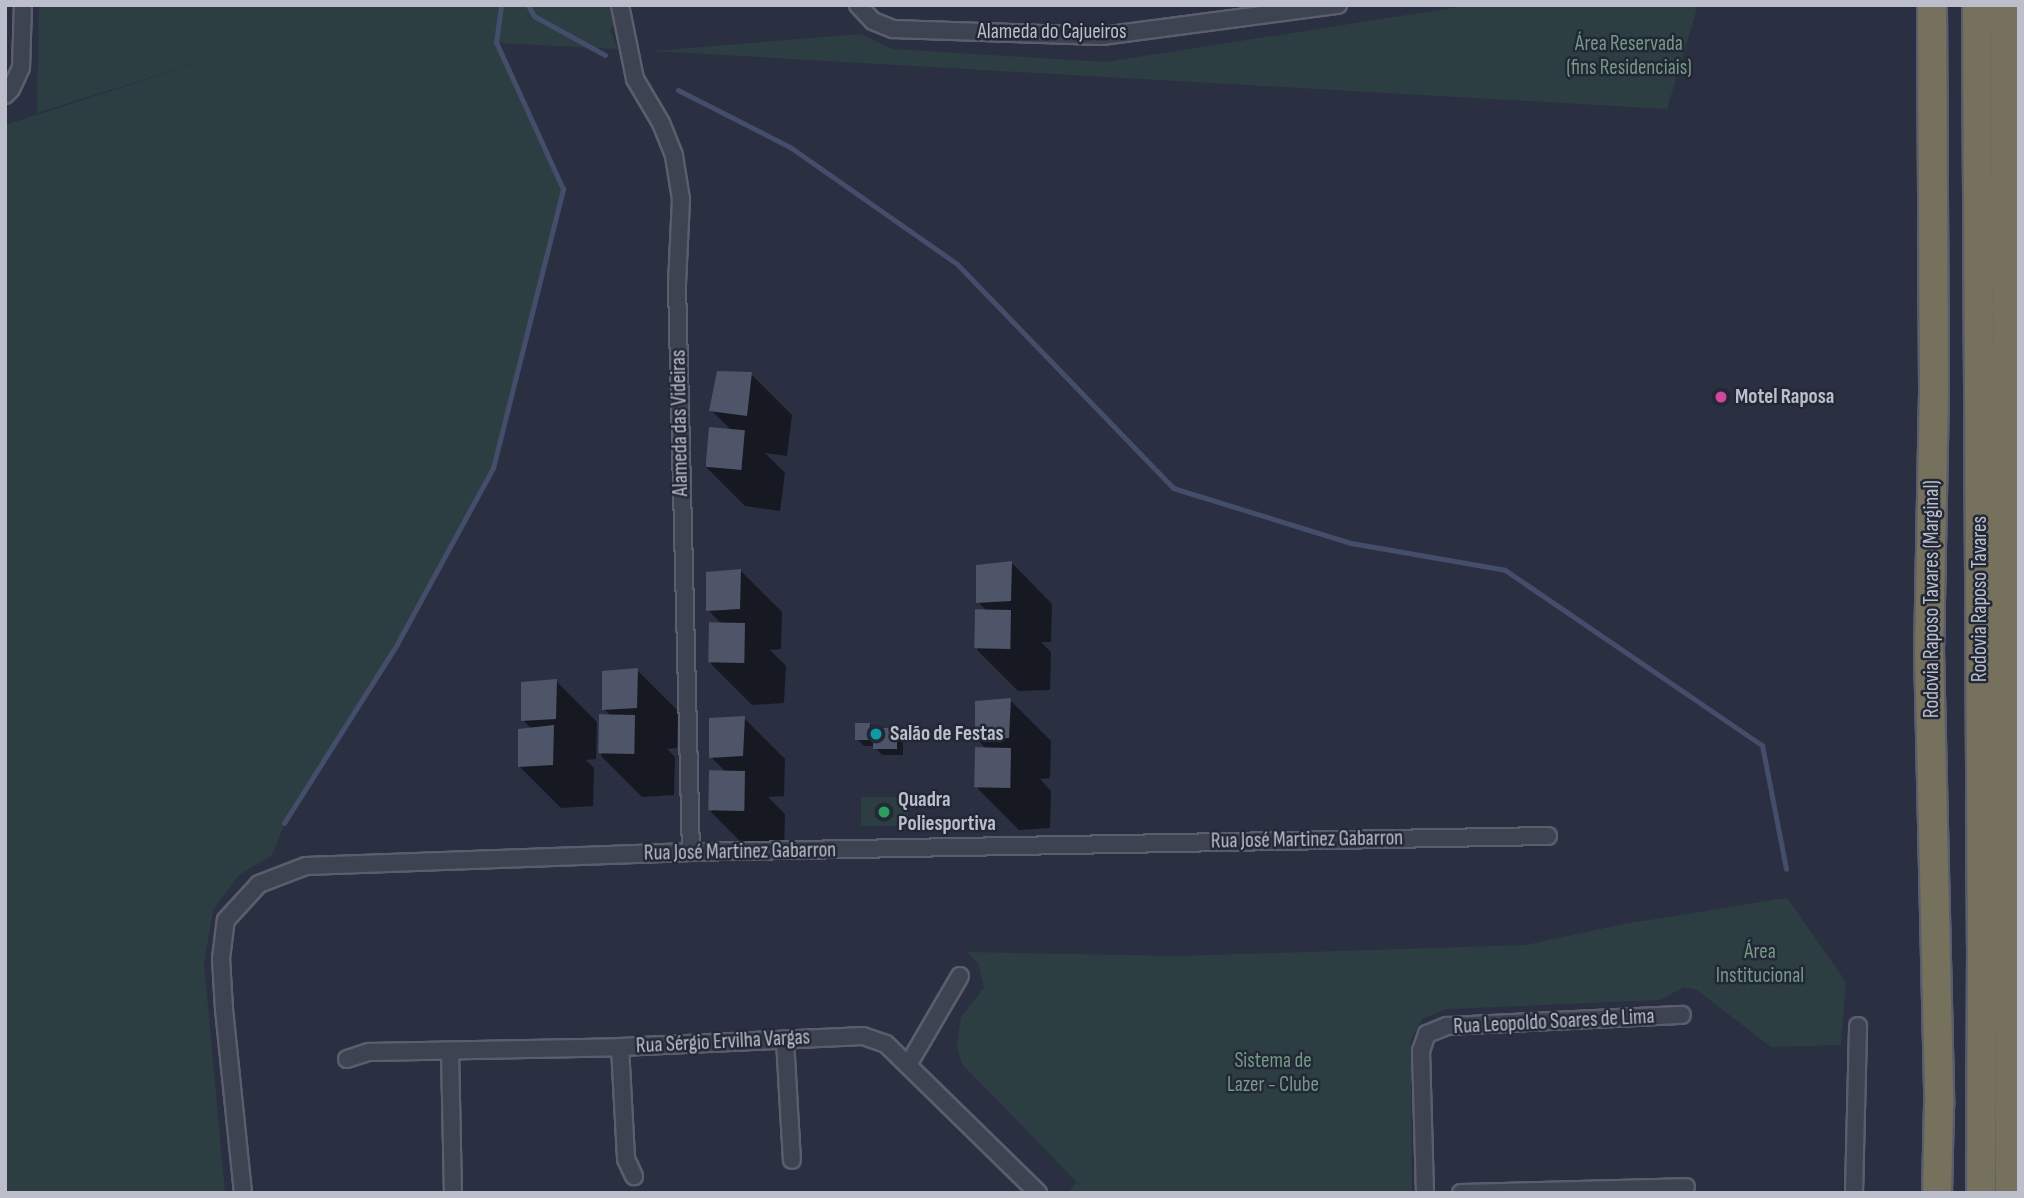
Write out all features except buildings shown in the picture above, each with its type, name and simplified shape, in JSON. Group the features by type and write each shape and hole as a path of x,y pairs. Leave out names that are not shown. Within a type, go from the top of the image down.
{"highway":[{"name":"Rodovia Raposo Tavares (Marginal)","path":"1932,5 1934,393 1929,649 1939,1105 1937,1193"},
{"name":"Rodovia Raposo Tavares","path":"1977,5 1981,1193"},
{"name":"Rodovia Raposo Tavares","path":"2005,5 2010,1193"},
{"path":"2007,667 2019,561"}],"street":[{"path":"8,92 21,68 23,5"},
{"name":"Alameda das Videiras","path":"620,5 635,79 661,123 670,145 681,199 677,285 691,852"},
{"name":"Alameda do Cajueiros","path":"858,5 873,21 893,29 1102,36 1338,5"},
{"name":"Rua José Martinez Gabarron","path":"243,1193 221,959 226,920 259,884 306,866 691,852 1548,835"},
{"path":"908,1065 960,976"},
{"name":"Rua Leopoldo Soares de Lima","path":"1425,1193 1421,1051 1427,1034 1447,1026 1682,1015"},
{"path":"1854,1193 1858,1026"},
{"name":"Rua Sérgio Ervilha Vargas","path":"347,1059 369,1052 620,1047 863,1036 886,1044 1038,1193"},
{"path":"785,1040 792,1160"},
{"path":"620,1047 626,1159 634,1176"},
{"path":"450,1051 453,1193"},
{"path":"1461,1193 1686,1187"}],"green space":[{"path":"39,5 612,5 615,22 610,31 618,49 497,43 563,189 493,468 397,644 285,823 272,855 239,875 213,910 204,963 225,1193 5,1193 5,125 232,52 37,113"},
{"name":"Área Reservada (fins Residenciais)","path":"1471,5 1698,5 1667,109 653,51 861,34 893,49 1106,62"},
{"name":"Quadra Poliesportiva","path":"861,797 908,797 908,826 861,826"},
{"name":"Sistema de Lazer - Clube","path":"1787,898 1846,982 1841,1045 1771,1047 1697,990 1684,987 1660,1000 1446,1009 1422,1019 1411,1039 1412,1193 1068,1193 1077,1182 962,1064 957,1045 961,1017 984,988 979,964 967,952 1180,956 1526,945 1624,924"}],"waterway":[{"path":"284,823 397,644 493,468 563,189 496,42 501,5"},
{"path":"528,5 534,16 605,55"},
{"path":"678,90 790,147 957,264 1173,488 1351,543 1505,570 1762,745 1786,869"}],"place":[{"name":"Motel Raposa","path":"1721,397"},
{"name":"Salão de Festas","path":"876,734"},
{"name":"Quadra Poliesportiva","path":"884,812"}],"park label":[{"name":"Área Institucional","path":"1760,964"}]}
